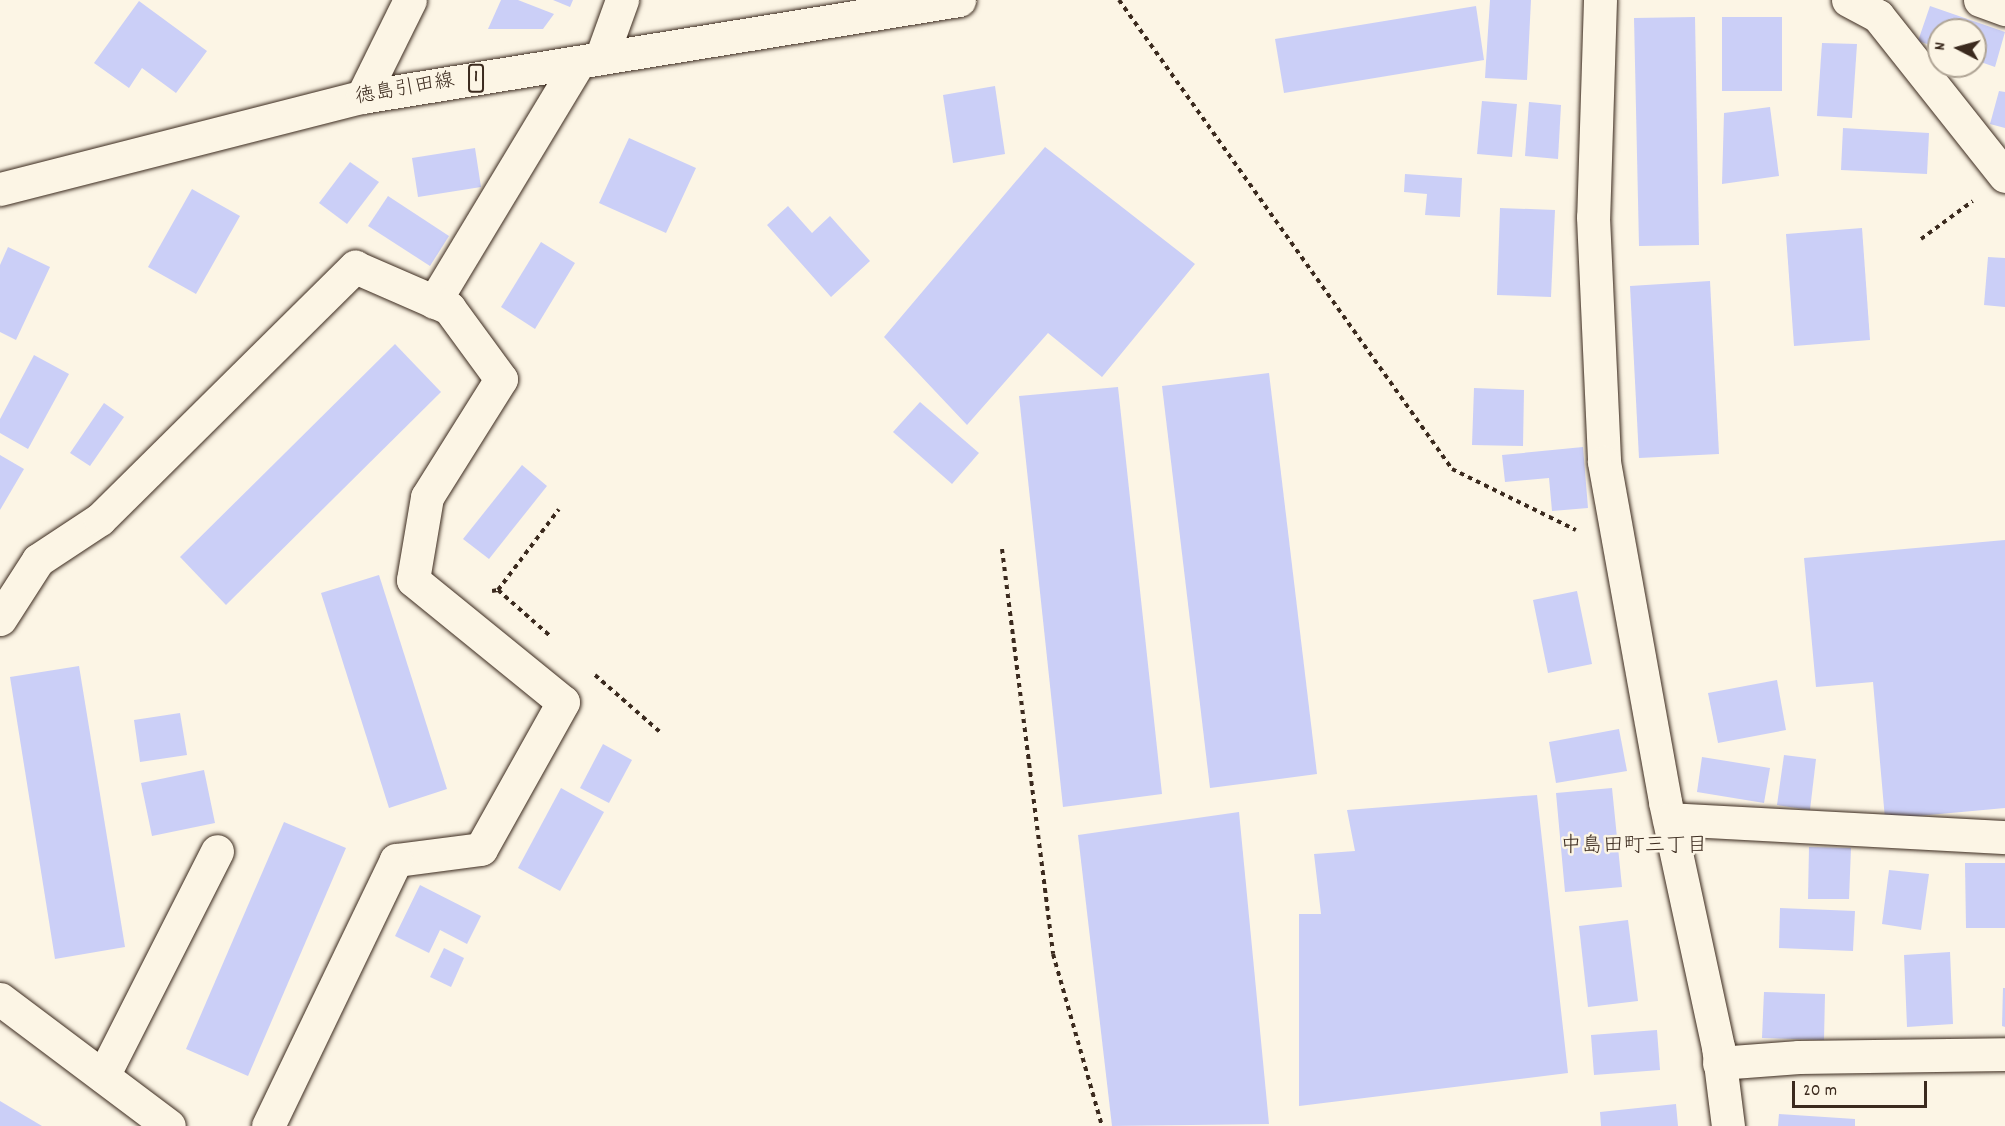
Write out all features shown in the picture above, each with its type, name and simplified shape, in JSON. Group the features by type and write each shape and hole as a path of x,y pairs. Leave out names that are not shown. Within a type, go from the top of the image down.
{"street":[{"path":"362,97 410,0"},
{"path":"434,302 590,60 622,0"},
{"name":"徳島引田線","path":"0,189 362,97 959,0"},
{"path":"1600,0 1593,217 1604,462 1669,819 1719,1063 1728,1126"},
{"path":"1848,0 1886,8 2005,176"},
{"path":"1980,0 2005,9"},
{"path":"0,619 38,560 100,519 355,267 449,308 501,379 427,496 413,580 563,702 481,849 396,860 268,1126"},
{"path":"1669,819 2005,837"},
{"path":"103,1076 217,851"},
{"path":"0,999 169,1126"},
{"path":"1719,1063 1799,1057 2005,1054"}],"path":[{"path":"1119,0 1452,469 1620,551"},
{"path":"1921,239 1977,198"},
{"path":"498,590 559,509"},
{"path":"1002,549 1053,954 1102,1126"}],"building":[{"path":"501,0 518,0 554,14 543,29 488,29"},
{"path":"553,0 573,0 570,7"},
{"path":"1490,0 1531,0 1527,80 1485,78"},
{"path":"139,1 207,51 176,93 142,68 129,88 94,63"},
{"path":"1476,6 1484,60 1284,93 1275,39"},
{"path":"1930,6 1965,18 1927,18 1927,44 1918,41"},
{"path":"1695,17 1699,245 1639,246 1634,18"},
{"path":"1722,17 1782,17 1782,91 1722,91"},
{"path":"1987,26 2005,32 1995,67 1987,64"},
{"path":"1822,43 1857,44 1852,118 1817,116"},
{"path":"995,86 1005,154 953,163 943,95"},
{"path":"1999,91 2005,92 2005,128 1990,124"},
{"path":"1482,101 1517,104 1512,157 1477,154"},
{"path":"1529,102 1561,105 1558,159 1525,156"},
{"path":"1770,107 1779,176 1722,184 1724,113"},
{"path":"1843,128 1929,133 1927,174 1841,170"},
{"path":"629,138 696,168 666,233 599,203"},
{"path":"1045,147 1195,264 1102,377 1048,333 967,425 884,337"},
{"path":"475,148 481,187 418,197 412,158"},
{"path":"350,162 379,182 347,224 319,203"},
{"path":"1405,174 1462,178 1460,217 1425,215 1427,194 1404,192"},
{"path":"192,189 240,216 196,294 148,267"},
{"path":"388,196 449,236 430,266 368,226"},
{"path":"788,206 812,233 830,216 870,261 831,297 767,225"},
{"path":"1500,208 1555,210 1551,297 1497,295"},
{"path":"1862,228 1870,340 1794,346 1786,234"},
{"path":"541,242 575,263 535,329 501,307"},
{"path":"8,247 50,267 16,340 0,332 0,265"},
{"path":"1988,257 2005,258 2005,307 1984,305"},
{"path":"1710,281 1719,454 1639,458 1630,286"},
{"path":"395,344 441,392 226,605 180,557"},
{"path":"34,355 69,374 28,449 0,433 0,419"},
{"path":"1269,373 1317,774 1210,788 1162,386"},
{"path":"1118,387 1162,794 1063,807 1019,396"},
{"path":"1474,388 1524,390 1523,446 1472,445"},
{"path":"920,402 979,453 952,484 893,432"},
{"path":"104,403 124,417 90,466 70,453"},
{"path":"1583,447 1588,508 1552,511 1549,478 1505,482 1502,455"},
{"path":"0,455 24,469 0,510"},
{"path":"522,465 547,486 489,559 463,539"},
{"path":"2005,540 2005,808 1885,819 1873,682 1816,687 1804,558"},
{"path":"379,575 447,789 389,808 321,593"},
{"path":"1577,591 1592,664 1548,673 1533,600"},
{"path":"79,666 125,947 55,959 10,677"},
{"path":"1777,680 1786,730 1718,743 1708,693"},
{"path":"180,713 187,755 140,762 134,720"},
{"path":"1619,729 1627,771 1556,783 1549,742"},
{"path":"603,744 632,760 609,803 580,788"},
{"path":"1784,755 1816,759 1810,810 1777,805"},
{"path":"1702,757 1770,768 1764,803 1697,792"},
{"path":"204,770 215,823 152,836 141,783"},
{"path":"561,788 604,812 560,891 518,868"},
{"path":"1612,788 1622,887 1565,892 1556,793"},
{"path":"1537,795 1568,1073 1299,1106 1299,914 1321,914 1314,854 1355,851 1347,810"},
{"path":"1239,812 1269,1124 1112,1126 1078,835"},
{"path":"284,822 346,848 248,1076 186,1049"},
{"path":"1809,847 1851,848 1849,899 1808,899"},
{"path":"1965,863 2005,863 2005,928 1966,928"},
{"path":"1889,870 1929,874 1921,930 1882,924"},
{"path":"420,885 481,916 467,944 440,930 429,953 395,936"},
{"path":"1780,908 1855,911 1853,951 1779,948"},
{"path":"1628,920 1638,1001 1588,1007 1579,926"},
{"path":"444,948 464,958 451,987 430,977"},
{"path":"1950,952 1953,1024 1907,1027 1904,955"},
{"path":"2003,988 2005,988 2005,1027 2002,1026"},
{"path":"1764,992 1825,994 1824,1040 1762,1038"},
{"path":"1657,1030 1660,1070 1594,1075 1591,1035"},
{"path":"0,1101 42,1126 0,1126"},
{"path":"1676,1104 1678,1126 1601,1126 1600,1112"},
{"path":"1779,1114 1855,1119 1855,1126 1778,1126"}],"district":[{"name":"中島田町三丁目","path":"1634,847"}]}
